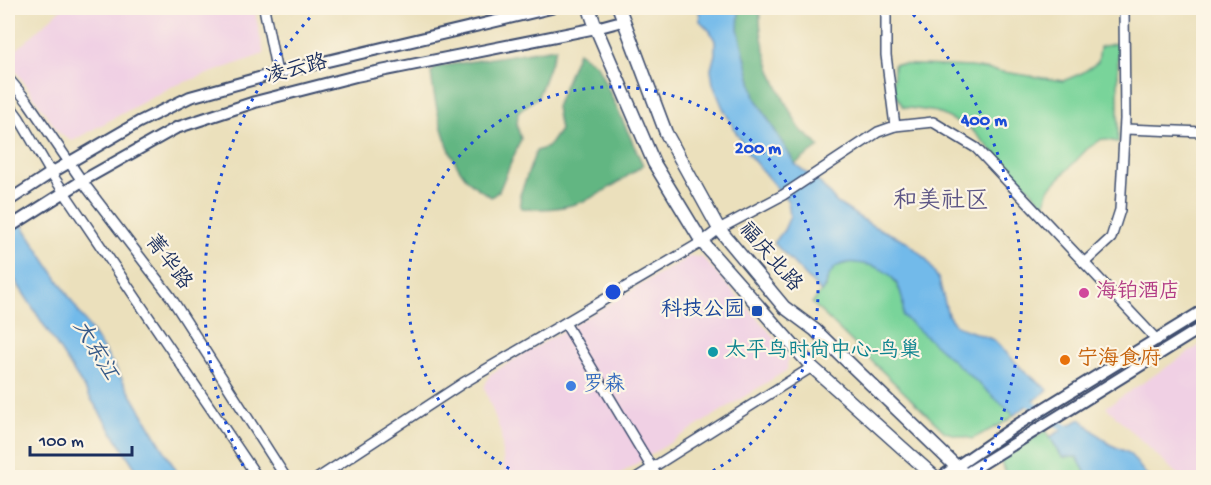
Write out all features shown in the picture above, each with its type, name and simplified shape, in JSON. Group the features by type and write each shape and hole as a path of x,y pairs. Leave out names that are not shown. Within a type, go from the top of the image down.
{"main road":[{"name":"凌云路","path":"8,201 139,122 190,97 278,73 551,8"},
{"name":"福庆北路","path":"590,8 596,28 654,163 702,242 812,367 938,477"},
{"name":"福庆北路","path":"619,8 666,133 719,229 784,307 815,330 962,474"},
{"name":"凌云路","path":"8,228 82,181 176,128 255,102 357,76 622,21"},
{"path":"962,474 1027,419 1203,310"},
{"path":"938,477 962,474 1203,326"}],"street":[{"path":"264,8 278,73"},
{"path":"886,8 886,55 895,126"},
{"path":"1084,263 1111,238 1120,210 1125,129 1124,8"},
{"name":"菁华路","path":"8,78 28,102 82,181 170,296 286,477"},
{"path":"8,103 64,193 258,477"},
{"path":"318,477 464,383 702,242 719,229 783,195 860,142 895,126 933,122 976,148 1156,340"},
{"path":"1125,129 1203,132"},
{"path":"565,323 658,477"},
{"path":"636,477 812,367"}],"shaded area":[{"path":"62,8 254,8 264,54 171,87 72,141 60,134 11,64 13,53"},
{"path":"690,256 702,257 766,328 788,355 787,370 615,477 505,477 501,433 484,387 490,374"},
{"path":"1203,343 1203,477 1180,477 1106,407"}],"green space":[{"path":"739,8 760,8 761,35 778,87 799,127 819,147 795,164 755,98 738,29"},
{"path":"1118,43 1118,142 1102,139 1087,149 1048,190 1045,205 971,129 937,112 903,107 893,90 894,64 971,67 1063,81 1082,73 1098,62 1100,47"},
{"path":"556,48 538,97 518,112 517,126 521,139 499,191 491,197 470,183 453,157 438,115 431,73 436,67"},
{"path":"578,52 597,65 643,165 587,200 557,208 521,208 520,195 536,151 548,147 560,130 556,107"},
{"path":"852,262 872,265 886,271 896,283 904,302 1014,415 972,439 945,432 812,303 826,286 828,276 836,266"},
{"path":"1046,430 1062,456 1077,457 1088,476 1098,474 1100,477 1008,477 1000,460"}],"water":[{"path":"699,8 739,8 738,29 755,98 795,164 821,184 837,203 873,226 906,241 927,260 939,280 948,315 956,326 994,340 1023,370 1048,390 1014,415 903,316 901,294 893,278 887,272 869,265 843,264 832,270 821,292 774,243 784,230 790,216 788,201 748,154 723,108 713,84 711,69 715,54 715,41 710,31 700,21"},
{"name":"大东江","path":"8,203 116,369 180,477 141,477 8,269"},
{"path":"1080,419 1109,444 1129,453 1148,477 1100,477 1097,474 1088,477 1077,457 1062,457 1050,437"}],"waterway":[{"path":"1023,398 1072,433"}],"place":[{"name":"海铂酒店","path":"1084,293"},
{"name":"科技公园","path":"757,311"},
{"name":"太平鸟时尚中心-鸟巢","path":"713,352"},
{"name":"宁海食府","path":"1065,360"},
{"name":"罗森","path":"571,386"}],"district":[{"name":"和美社区","path":"941,202"}]}
